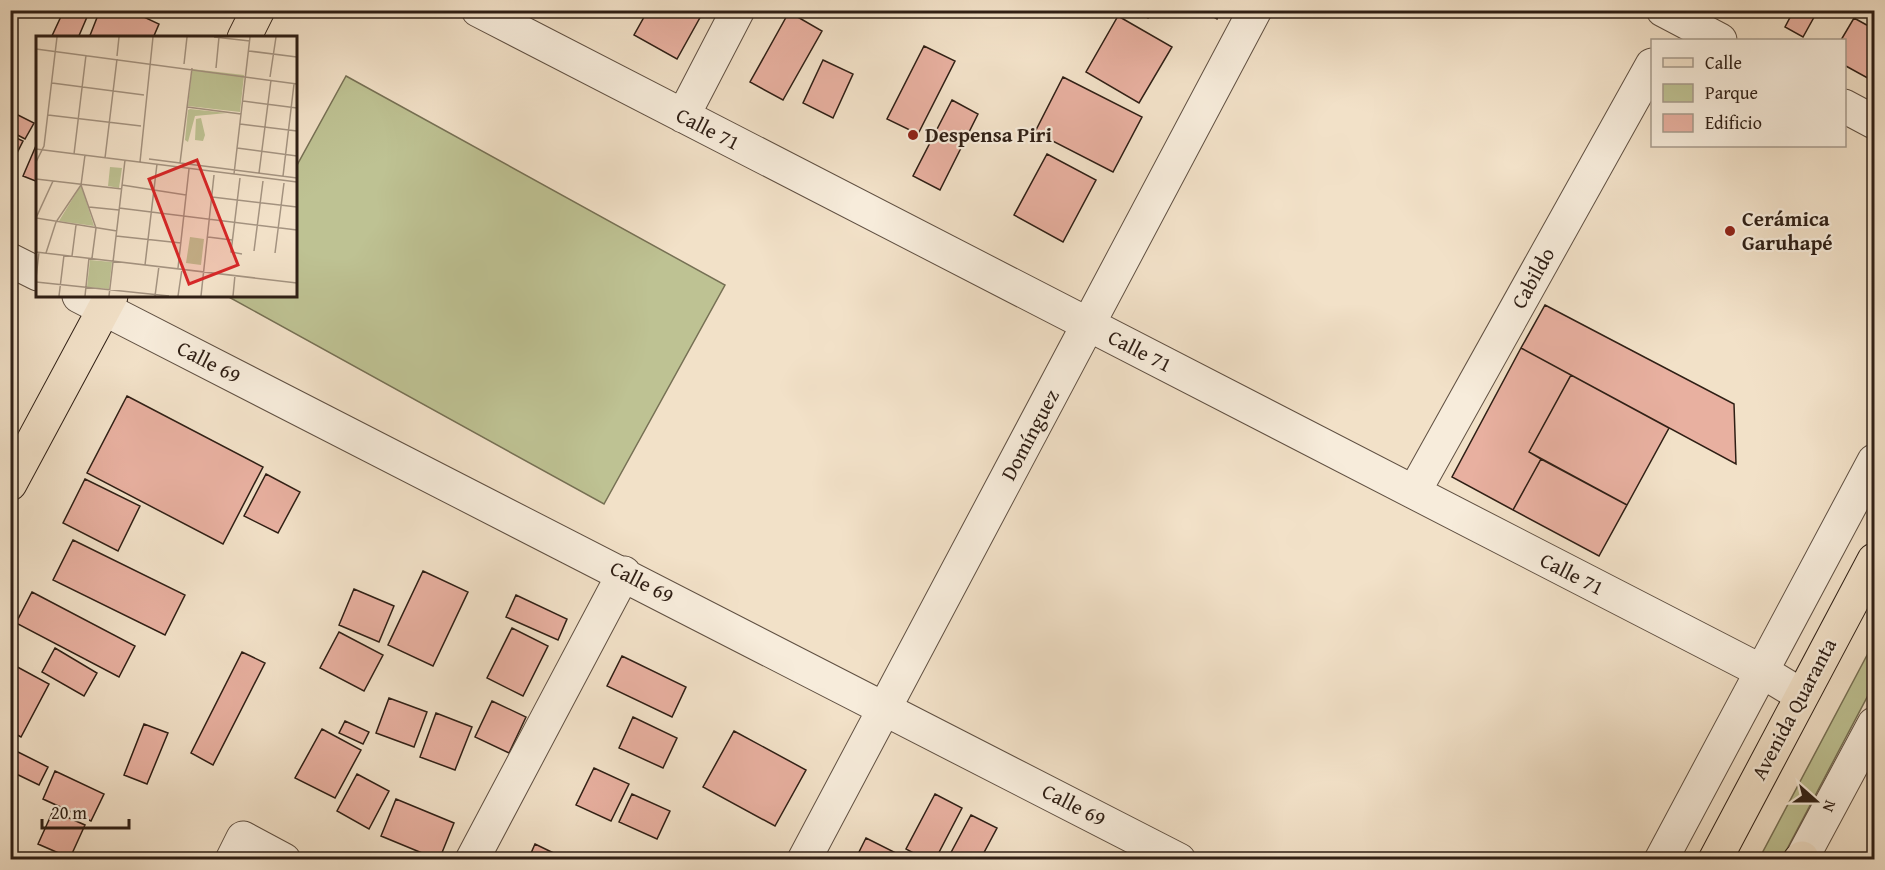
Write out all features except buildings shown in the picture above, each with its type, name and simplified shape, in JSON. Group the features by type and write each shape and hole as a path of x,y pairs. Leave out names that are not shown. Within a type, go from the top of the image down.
{"main road":[{"path":"245,36 258,10"},
{"path":"10,484 98,300"},
{"name":"Avenida Quaranta","path":"1715,860 1875,560"}],"street":[{"name":"Calle 71","path":"478,10 1763,672 1801,695"},
{"path":"682,116 738,10"},
{"name":"Domínguez","path":"804,860 1255,10"},
{"path":"1673,20 1718,39"},
{"name":"Cabildo","path":"1414,492 1651,69"},
{"path":"1846,107 1875,122"},
{"path":"10,260 36,273"},
{"name":"Calle 69","path":"98,300 1179,860"},
{"path":"1661,860 1875,461"},
{"path":"472,860 624,573"},
{"path":"1801,859 1875,724"},
{"path":"238,849 284,860"}],"green space":[{"path":"346,76 725,285 604,504 229,297 297,297 297,165"},
{"path":"1874,642 1874,684 1787,849 1780,859 1759,859"}],"place":[{"name":"Despensa Piri","path":"913,135"},
{"name":"Cerámica Garuhapé","path":"1730,231"}]}
